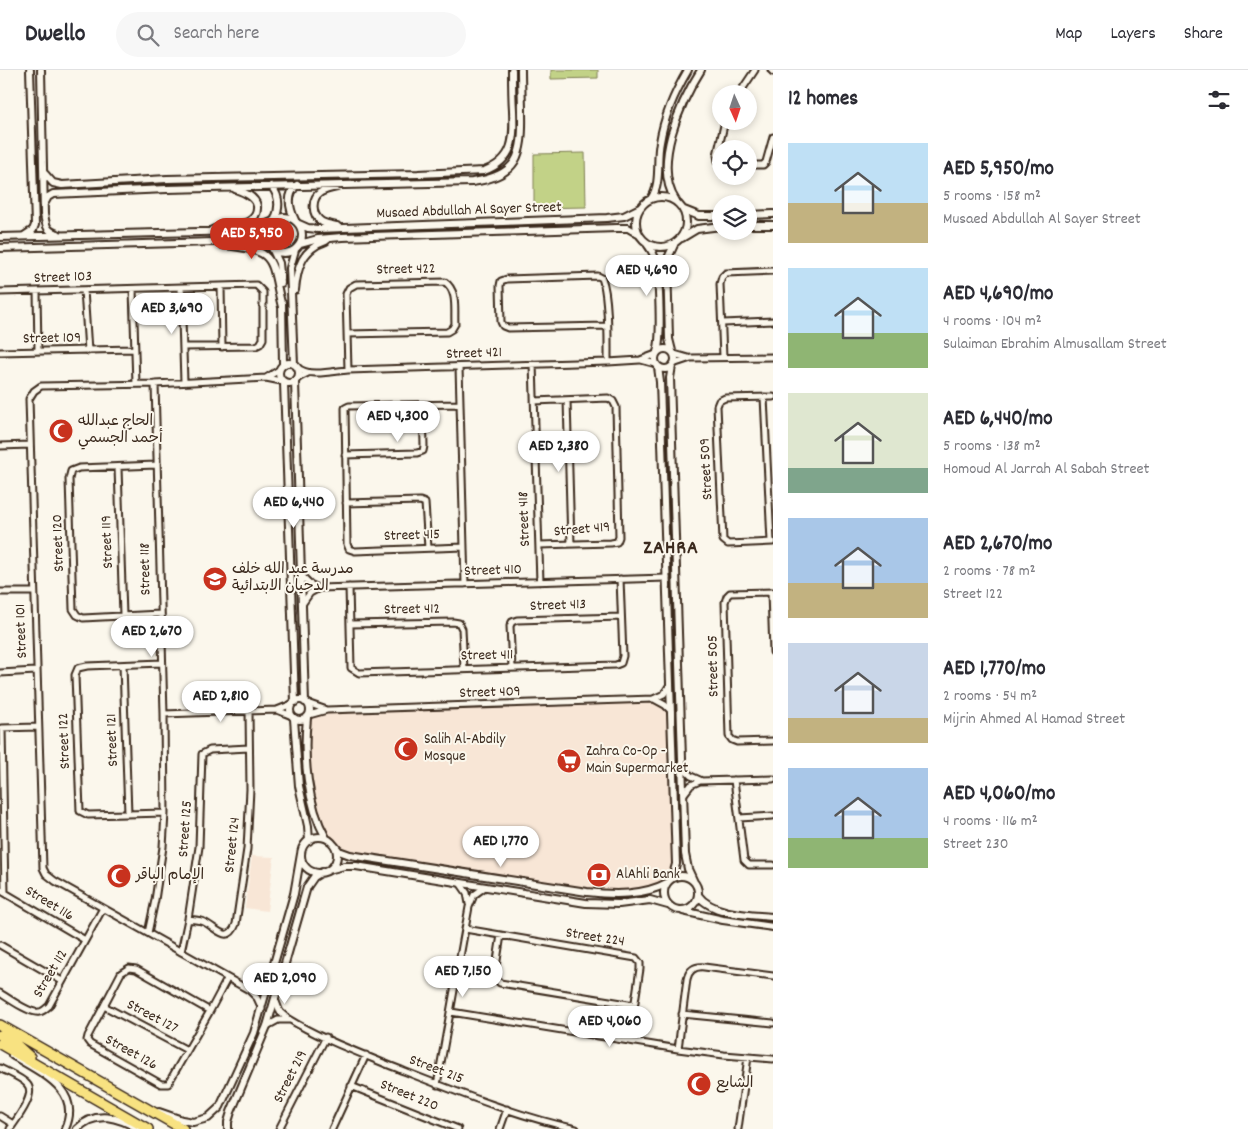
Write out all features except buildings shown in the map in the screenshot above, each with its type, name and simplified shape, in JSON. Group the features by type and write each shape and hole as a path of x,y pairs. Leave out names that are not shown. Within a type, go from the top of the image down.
{"main road":[{"path":"0,1024 183,1129"},
{"path":"0,1034 23,1050 37,1066"},
{"path":"0,1044 148,1129"}],"street":[{"path":"22,236 33,230 35,225 30,70"},
{"path":"41,70 45,174 44,214 49,230 66,236"},
{"path":"164,714 277,710 300,700 306,703 310,708 307,758 309,790 318,821 326,838 339,851 350,856 605,894 640,892 657,888 672,878 676,864 664,479 660,382 654,357 659,339 658,292 653,253 638,234 636,216 640,208 651,199 657,187 658,151 664,124 669,109 688,70"},
{"path":"701,70 679,111 670,144 669,183 677,202 684,210 699,216 712,216"},
{"path":"745,85 755,70"},
{"path":"45,174 53,183 62,185 167,179 484,171 492,168 504,159 510,149 513,136 512,71"},
{"path":"512,71 516,75 521,71"},
{"path":"222,188 472,182 501,175 513,164 519,153 523,137 521,71"},
{"path":"513,136 518,134 523,137"},
{"path":"757,165 764,165 766,162 773,137"},
{"path":"377,175 382,178 378,184"},
{"path":"167,179 164,184 167,189"},
{"path":"343,228 321,221 316,216 313,205 317,195 323,190 348,184"},
{"path":"297,185 290,193 289,198 290,206 303,234 291,264 296,365 299,374 297,380 296,425 306,703"},
{"path":"271,186 278,199 278,209 268,226 266,236 280,267 282,299 281,367 278,374 283,382 286,425 294,703 290,710 293,717 300,792 309,840"},
{"path":"44,204 53,194 167,189 233,188 252,198 257,206 256,214 248,222 220,227 207,232"},
{"path":"651,199 664,197 677,202"},
{"name":"Musaed Abdullah Al Sayer Street","path":"297,222 313,229 612,218 624,216 640,208"},
{"path":"682,910 691,907 697,900 698,890 688,869 685,854 670,378 675,361 669,339 667,260 671,248 684,234 686,218 684,210"},
{"path":"35,214 40,216 44,214"},
{"path":"757,215 773,214"},
{"path":"0,237 250,230 285,216 297,222"},
{"path":"757,226 773,225"},
{"path":"644,241 652,246 668,246 697,229 712,227"},
{"name":"Musaed Abdullah Al Sayer Street","path":"298,247 318,239 342,237 617,228 628,228 638,234"},
{"path":"292,302 297,269 304,256 316,245 342,237"},
{"path":"0,248 250,241 260,242 283,253 298,247"},
{"path":"197,243 247,247 263,254 273,266 282,307"},
{"path":"723,357 720,284 722,277 726,273 773,271"},
{"path":"607,326 508,328 503,326 501,322 500,286 502,281 507,279 598,276 602,278 607,326 608,362"},
{"name":"Street 422","path":"347,334 447,332 455,324 451,286 445,282 356,284 348,288 346,294 347,334 348,370"},
{"name":"Street 103","path":"0,292 256,285 263,292 263,339 260,344 256,346 183,347"},
{"path":"221,286 222,347"},
{"path":"133,288 136,384"},
{"path":"181,288 184,382"},
{"path":"658,292 662,288 668,291"},
{"path":"84,290 88,351"},
{"path":"37,291 38,351"},
{"path":"282,299 285,298 292,302"},
{"path":"722,323 773,321"},
{"path":"656,353 666,349 691,358"},
{"name":"Street 109","path":"0,352 134,350"},
{"name":"Street 421","path":"640,360 656,353"},
{"path":"657,365 666,369 691,358 773,357"},
{"name":"Street 421","path":"297,380 309,373 348,370 640,360 657,365"},
{"path":"281,367 289,363 296,365 302,372 309,373"},
{"name":"Street 418","path":"533,364 540,582"},
{"name":"Street 101","path":"266,378 281,367"},
{"path":"459,367 465,584"},
{"name":"Street 101","path":"262,1009 255,995 246,988 55,881 42,868 29,399 34,391 41,386 154,384 266,378 283,382"},
{"path":"283,382 290,384 297,380"},
{"name":"Street 118","path":"148,933 163,847 165,813 164,714 154,384"},
{"path":"764,397 772,542"},
{"name":"Street 509","path":"772,542 730,544 724,541 717,404 723,398 773,397"},
{"name":"Street 419","path":"534,401 608,398 613,401 616,407 620,537 617,542 611,543 539,545"},
{"path":"567,400 571,544"},
{"name":"Street 415","path":"460,404 349,406 345,408 346,544 349,549 355,551 464,547"},
{"path":"345,455 417,453 422,450 424,446 423,405"},
{"path":"286,425 296,425"},
{"path":"0,446 30,445"},
{"name":"Street 120","path":"156,465 118,468 79,468 71,471 69,478 73,609 76,615 83,618 160,614"},
{"name":"Street 119","path":"118,468 123,615"},
{"path":"663,470 674,470"},
{"path":"664,479 674,478"},
{"path":"346,503 420,501 425,503 428,548"},
{"path":"289,542 295,540 300,542"},
{"path":"302,576 310,584 319,588"},
{"name":"Street 410","path":"319,588 667,578"},
{"name":"Street 411","path":"349,587 351,668 359,673 616,665 621,663 623,656 620,579"},
{"path":"303,603 307,595 319,588"},
{"path":"0,592 34,592"},
{"path":"772,592 773,652"},
{"name":"Street 505","path":"772,592 730,593 725,602 729,736 736,742 773,741"},
{"name":"Street 413","path":"512,668 510,626 512,622 517,620 621,617"},
{"name":"Street 412","path":"350,624 459,623 462,629 464,669"},
{"name":"Street 122","path":"162,663 87,666 78,668 75,675 80,812 88,816 165,813"},
{"name":"Street 121","path":"123,665 128,814"},
{"path":"0,673 36,671"},
{"path":"654,699 664,694 670,685"},
{"path":"654,699 661,702 671,711"},
{"name":"Street 409","path":"308,717 326,710 654,699"},
{"name":"Street 409","path":"306,703 326,710"},
{"path":"277,710 303,720 308,717"},
{"name":"Street 124","path":"188,919 204,922 222,934 233,932 236,924 247,849 250,789 249,712"},
{"path":"3,891 1,728 38,728"},
{"name":"Street 125","path":"181,952 199,847 202,754 210,750 249,748"},
{"path":"297,758 303,760 307,758"},
{"path":"682,767 691,776 700,781"},
{"path":"734,780 745,862 751,865 773,865"},
{"path":"684,794 691,785 700,781 773,780"},
{"path":"739,818 773,816"},
{"path":"145,1107 182,1120 198,1121 208,1118 217,1112 247,1051 262,1009 296,886 302,849 309,840 317,837 326,838"},
{"path":"228,1129 229,1117 267,1026 307,887 314,877 336,862 337,856 334,845"},
{"path":"302,854 305,866 316,872 344,866 356,866 591,904 619,904 650,900 668,904 676,910 773,927"},
{"path":"672,878 684,876 694,882"},
{"path":"459,883 467,893 469,907"},
{"path":"667,883 664,894 668,904"},
{"path":"438,1084 469,907 476,892 486,887"},
{"name":"Street 116","path":"3,891 85,940"},
{"path":"698,895 704,902 716,908 773,916"},
{"name":"Street 112","path":"0,992 32,1012 39,1012 49,1006 102,908"},
{"name":"Street 224","path":"465,929 634,957 638,960 640,966 629,1041"},
{"path":"501,935 495,973 496,979 500,983 634,1004"},
{"path":"0,945 62,981"},
{"path":"678,1049 688,976 692,970 697,967 773,976"},
{"name":"Street 126","path":"210,1011 133,968 126,969 121,973 88,1036 88,1042 161,1084 166,1085 170,1083 187,1050 210,1011 227,979"},
{"path":"246,988 259,989 269,982"},
{"name":"Street 215","path":"275,999 280,1012 291,1020 366,1056 552,1126 576,1129"},
{"name":"Street 127","path":"104,1006 187,1050"},
{"path":"450,1012 678,1049 773,1059"},
{"path":"682,1014 773,1024"},
{"path":"267,1026 278,1020 291,1020"},
{"name":"Street 219","path":"279,1129 326,1037"},
{"path":"0,1048 51,1079 61,1088 66,1096 69,1110 65,1129"},
{"path":"332,1129 366,1056"},
{"path":"738,1129 748,1057"},
{"path":"0,1068 27,1084 30,1089 28,1101 10,1129"},
{"name":"Street 220","path":"351,1086 458,1129"},
{"path":"228,1092 232,1096 238,1097"},
{"path":"500,1129 506,1109"},
{"path":"0,1116 13,1124"},
{"path":"77,1129 88,1120 104,1117 120,1119 139,1129"}],"shaded area":[{"path":"659,703 668,712 675,848 672,878 657,888 605,894 339,851 326,838 321,829 307,769 309,715 321,711 542,704"},
{"path":"252,856 274,857 267,911 245,908"}],"green space":[{"path":"551,70 598,70 598,78 551,79"},
{"path":"585,153 586,207 534,208 534,154"}],"place":[{"name":"الحاج عبدالله أحمد الجسمي","path":"61,431"},
{"name":"مدرسة عبد الله خلف الدحيان الابتدائية","path":"215,579"},
{"name":"Salih Al-Abdily Mosque","path":"406,749"},
{"name":"Zahra Co-Op - Main Supermarket","path":"569,761"},
{"name":"AlAhli Bank","path":"599,875"},
{"name":"الإمام الباقر","path":"119,876"},
{"name":"الشايع","path":"699,1084"}],"district":[{"name":"ZAHRA","path":"671,549"}]}
